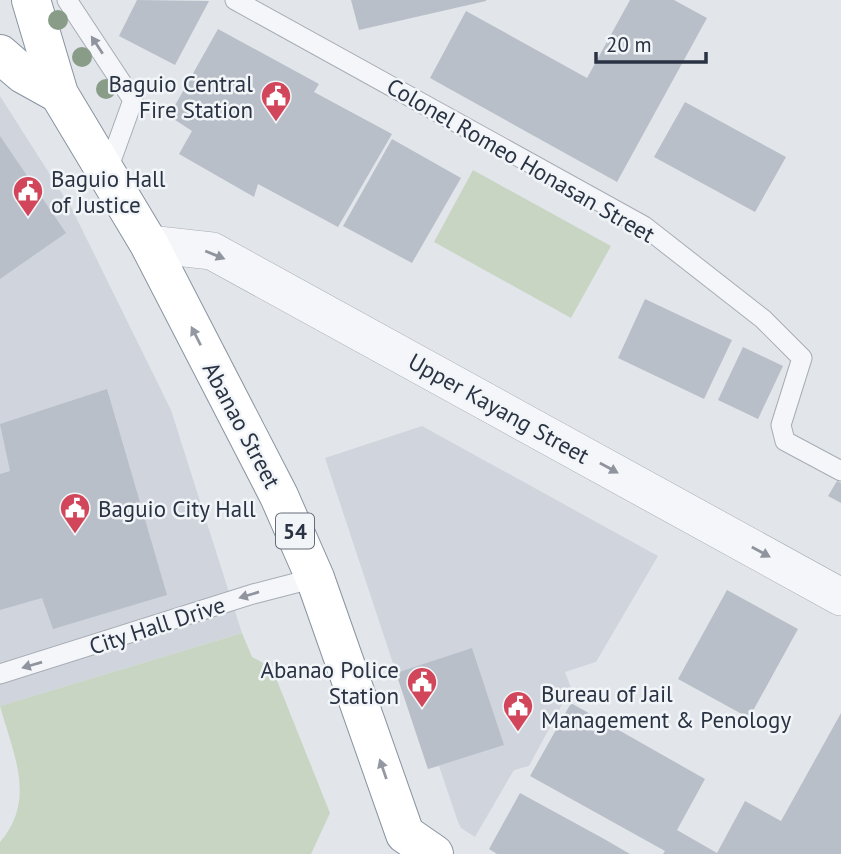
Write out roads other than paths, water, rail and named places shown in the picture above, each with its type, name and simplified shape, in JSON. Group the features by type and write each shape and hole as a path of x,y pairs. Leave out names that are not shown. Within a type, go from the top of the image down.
{"highway":[{"name":"Abanao Street","path":"31,0 59,94 149,244 279,496 315,578 411,847"},
{"path":"0,54 23,74 59,94"}],"street":[{"name":"Upper Kayang Street","path":"149,244 212,251 841,597"}],"lane":[{"path":"66,0 133,100 107,172"},
{"name":"Colonel Romeo Honasan Street","path":"235,0 644,226 763,319 802,358 781,425 785,441 841,471"},
{"name":"City Hall Drive","path":"0,674 253,594 315,578"}],"place":[{"name":"Baguio Central Fire Station","path":"276,123"},
{"name":"Baguio Hall of Justice","path":"28,218"},
{"name":"Baguio City Hall","path":"75,535"},
{"name":"Abanao Police Station","path":"422,709"},
{"name":"Bureau of Jail Management & Penology","path":"518,733"}]}
